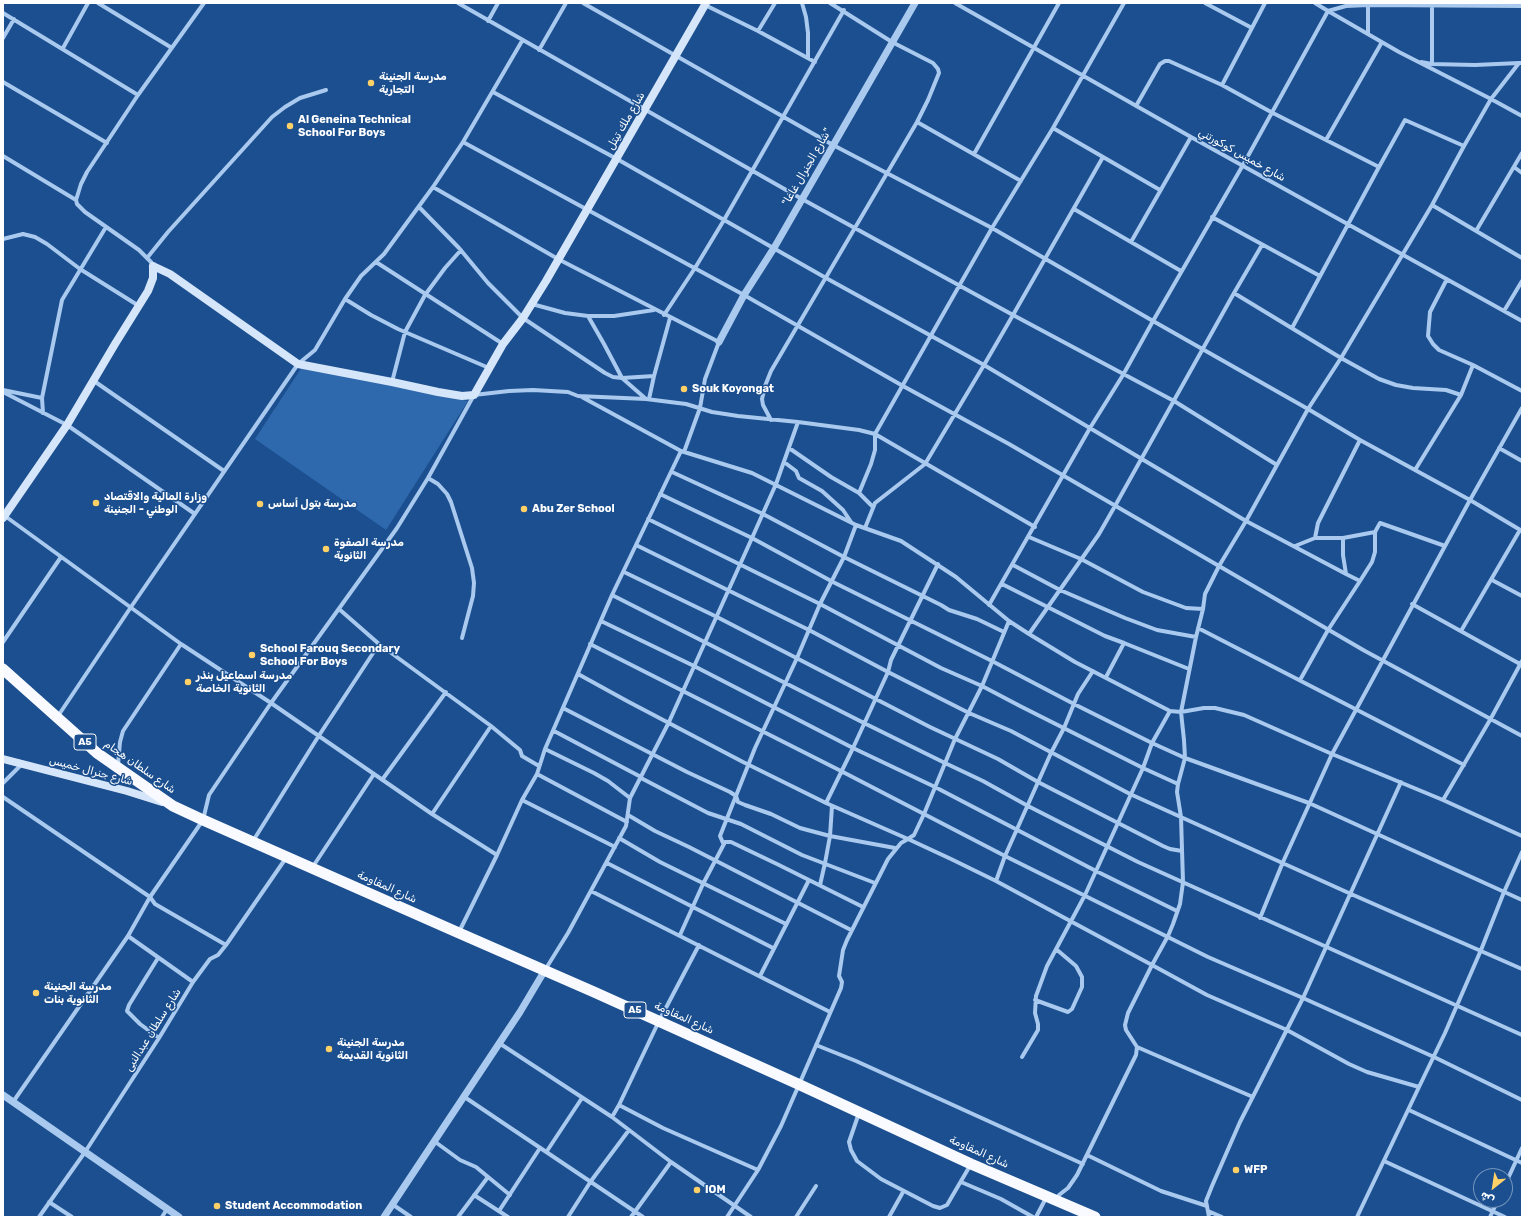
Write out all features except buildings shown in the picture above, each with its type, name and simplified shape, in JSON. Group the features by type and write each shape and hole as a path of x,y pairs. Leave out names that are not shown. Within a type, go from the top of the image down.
{"highway":[{"name":"شارع سلطان هجام","path":"3,669 97,753 173,806"},
{"name":"شارع المقاومة","path":"173,806 659,1021 971,1164 1095,1217"}],"main road":[{"name":"شارع ملك تيتل","path":"474,395 503,344 523,318 588,209 704,4"},
{"path":"4,517 67,425 148,291 153,278 153,266 170,274 298,364 438,392 462,396 474,395"},
{"name":"شارع جنرال خميس","path":"3,759 134,793 173,806"}],"street":[{"path":"63,48 88,3"},
{"path":"98,3 172,48"},
{"path":"76,200 81,184 138,95 204,3"},
{"path":"458,3 522,41 854,228 1123,375 1174,401 1277,465"},
{"path":"488,21 498,3"},
{"path":"539,50 566,3"},
{"path":"583,3 833,145 992,228 1360,440 1470,500 1521,530 1461,631"},
{"path":"758,31 775,3"},
{"path":"802,3 808,33 808,58"},
{"path":"771,420 763,405 763,393 771,371 917,122 938,76 938,69 933,63 892,42 844,10 830,3"},
{"name":"\"شارع الجنرال غاغا\"","path":"719,342 744,295 774,248 915,3"},
{"name":"شارع خميس كوكورتني","path":"955,3 1190,137 1522,321"},
{"path":"974,154 1059,3"},
{"path":"859,493 872,464 875,450 875,434 992,228 1053,128 1124,3"},
{"path":"1205,3 1252,28"},
{"path":"1222,85 1266,3"},
{"path":"1315,3 1416,61 1522,116"},
{"path":"704,4 758,31 814,62"},
{"path":"1368,4 1368,34"},
{"path":"990,605 1090,428 1123,375 1328,10 1346,6 1368,4 1522,6"},
{"path":"1432,4 1432,64"},
{"path":"664,315 724,220 782,116 844,10"},
{"path":"3,13 63,48 138,95"},
{"path":"3,38 14,19"},
{"path":"57,717 130,607 298,364 316,350 345,299 361,276 384,254 433,187 463,142 522,41"},
{"path":"1326,140 1382,42"},
{"path":"1136,106 1160,64 1165,60 1173,62 1222,85 1271,112 1379,167"},
{"path":"1416,61 1432,64 1475,65 1520,63"},
{"path":"1253,1097 1137,1047 1126,1030 1125,1025 1128,1013 1168,936 1177,911 1183,882 1181,817 1178,784 1185,758 1181,712 1198,628 1204,609 1205,594 1218,566 1246,521 1308,409 1341,358 1403,254 1491,100 1520,63"},
{"path":"3,82 107,143"},
{"path":"147,258 168,232 272,117 300,98 326,90"},
{"path":"493,92 617,159 826,278 932,335 1246,521 1360,581"},
{"path":"1292,328 1406,120 1464,146"},
{"path":"917,122 1021,182"},
{"path":"1053,128 1160,190"},
{"path":"1131,242 1190,137"},
{"path":"463,142 744,295 903,386 1009,444 1328,630 1490,720 1522,736"},
{"path":"1476,231 1522,153"},
{"path":"3,157 76,200 77,204 85,212 139,250 153,266"},
{"path":"865,528 873,507 878,500 925,464 1013,315 1103,157"},
{"path":"1514,167 1522,173"},
{"path":"433,187 558,259 654,310 719,342 705,379 700,408 683,452 660,494 612,595 545,749 536,774 522,800 459,933"},
{"path":"1432,205 1522,258"},
{"path":"419,207 461,250 488,283 523,318 613,377 622,378 654,376"},
{"path":"1074,209 1181,271"},
{"path":"1212,217 1320,276"},
{"path":"43,413 42,398 62,300 106,227"},
{"path":"3,239 28,234 47,244 80,269 139,306"},
{"path":"1029,634 1081,559 1115,506 1262,245"},
{"path":"392,382 405,332 425,295 445,268 461,250"},
{"path":"376,262 503,344"},
{"path":"1447,279 1430,312 1428,336 1433,344 1439,350 1473,365 1522,390"},
{"path":"1504,311 1522,281"},
{"path":"1234,294 1379,379 1396,385 1413,388 1446,390 1461,395"},
{"path":"345,299 371,315 405,332 490,368"},
{"path":"531,304 565,313 588,316 614,316 654,310"},
{"path":"588,316 622,378 647,399"},
{"path":"647,399 670,318"},
{"path":"1416,470 1461,395 1473,365"},
{"path":"94,381 224,471"},
{"path":"13,1102 128,936 150,897 203,820 209,795 271,703 397,528 428,478 474,395 527,390 568,392 578,396 683,452 736,468 776,484 856,525 901,541 938,564 965,584 1008,621 1057,652 1170,711 1181,712 1204,708 1225,709 1401,782 1522,836"},
{"path":"3,391 42,398"},
{"path":"3,391 67,425 195,514"},
{"path":"578,396 647,399 700,408 724,414 859,430 875,434 1035,527"},
{"path":"1260,918 1283,862 1332,754 1412,604 1522,408"},
{"path":"384,1217 499,1043 545,970 568,933 615,847 627,822 630,798 669,722 682,690 717,617 776,484 798,422"},
{"path":"1315,538 1318,523 1360,440"},
{"path":"789,448 831,477 859,493 873,507"},
{"path":"1499,448 1522,461"},
{"path":"784,462 796,471 800,478 822,491 843,510 851,522"},
{"path":"672,472 763,514 949,610 977,619 1004,632"},
{"path":"428,478 438,484 447,494 451,502 472,568 474,583 473,596 462,638"},
{"path":"660,494 752,538 833,582 911,620 1152,743 1185,758 1309,803 1522,900"},
{"path":"4,517 181,644 271,703 318,737 432,814 497,855"},
{"path":"648,519 820,604 941,668 982,686 1143,768 1178,784"},
{"path":"1300,680 1328,630 1372,562 1375,552 1376,532 1380,523 1445,546"},
{"path":"723,843 720,836 762,732 797,658 820,604 833,582 856,525"},
{"path":"1295,546 1315,538 1343,538 1376,532"},
{"path":"1029,537 1081,559 1128,585 1151,595 1186,608 1204,609"},
{"path":"1343,538 1343,556 1346,574"},
{"path":"636,545 729,589 969,713 1011,731 1130,794 1351,894 1522,969"},
{"path":"3,642 61,557"},
{"path":"826,803 888,672 891,660 938,564"},
{"path":"1013,565 1060,590 1145,626 1169,633 1196,637"},
{"path":"624,572 717,617 930,727 998,759 1038,782 1163,846 1182,851"},
{"path":"1492,580 1522,596"},
{"path":"1002,584 1105,636 1189,669"},
{"path":"612,595 945,764 983,781 1106,847 1260,918 1522,1034"},
{"path":"1412,604 1521,663 1490,720 1443,800"},
{"path":"338,609 379,644 491,726 520,750 522,756 539,766"},
{"path":"601,621 694,666 853,748 935,787 1096,871 1177,911"},
{"path":"727,1217 758,1170 781,1126 841,988 842,982 839,976 841,961 843,950 851,930 895,848 914,834 956,739 982,686 1008,621"},
{"path":"1198,628 1464,765"},
{"path":"1106,677 1124,643"},
{"path":"118,768 120,742 123,731 181,644"},
{"path":"253,842 318,737 379,644"},
{"path":"590,644 1006,856 1168,936 1246,974 1434,1057 1522,1100"},
{"path":"996,881 1050,753 1064,728 1078,694 1093,671"},
{"path":"578,674 749,765 832,806 908,839 996,881 1207,995 1287,1030 1355,1067 1419,1087"},
{"path":"382,780 446,692"},
{"path":"563,708 736,796 738,802 745,805 771,814 800,828 830,836 895,848"},
{"path":"1022,1057 1039,1027 1035,1013 1037,990 1066,929 1072,922 1085,895 1143,768 1152,743 1170,711"},
{"path":"432,814 491,726"},
{"path":"554,731 708,813 728,818 802,855 875,883"},
{"path":"545,749 608,781 630,798"},
{"path":"3,783 22,764"},
{"path":"312,868 374,774"},
{"path":"536,774 627,822"},
{"path":"1210,1217 1206,1201 1212,1186 1253,1097 1303,998 1401,782"},
{"path":"3,797 150,897 155,904 226,945"},
{"path":"522,800 615,847"},
{"path":"820,885 826,863 832,806"},
{"path":"628,815 655,831 851,930"},
{"path":"619,838 703,884 786,924"},
{"path":"680,935 723,843 728,841 863,907"},
{"path":"1357,1217 1434,1057 1522,852"},
{"name":"شارع سلطان عبدالنبى","path":"38,1217 85,1152 159,1038 193,982 210,959 218,955 226,945 287,857"},
{"path":"607,862 773,948"},
{"path":"760,976 809,880"},
{"path":"591,891 830,1012"},
{"path":"128,936 193,982"},
{"path":"612,1117 620,1105 659,1021 699,945"},
{"path":"1035,1000 1068,1012 1072,1009 1082,987 1082,977 1076,966 1056,949"},
{"path":"158,958 129,1005 127,1011 140,1024 159,1038"},
{"path":"499,1043 612,1117 671,1162 751,1217"},
{"path":"816,1045 856,1061 1083,1164"},
{"path":"1036,1217 1051,1198 1073,1182 1136,1055 1137,1047"},
{"path":"3,1095 179,1217"},
{"path":"463,1096 540,1148 547,1151 643,1217"},
{"path":"547,1151 582,1098"},
{"path":"620,1105 663,1128 758,1170"},
{"path":"1409,1110 1522,1163"},
{"path":"859,1112 849,1142 851,1150 857,1161 881,1179 903,1192 933,1206 944,1208 951,1200 971,1164"},
{"path":"568,1217 591,1181 629,1130"},
{"path":"434,1141 460,1160 476,1167 510,1195"},
{"path":"499,1211 540,1148"},
{"path":"1513,1168 1522,1148"},
{"path":"1087,1156 1161,1191 1207,1206"},
{"path":"1384,1161 1505,1217"},
{"path":"631,1217 671,1162"},
{"path":"458,1217 488,1176"},
{"path":"961,1182 1012,1204 1033,1217"},
{"path":"796,1217 816,1186"},
{"path":"889,1217 903,1192"},
{"path":"474,1195 508,1217"},
{"path":"49,1202 72,1217"},
{"path":"392,1204 411,1217"},
{"path":"1490,1217 1495,1208"},
{"path":"162,1217 167,1209"},
{"path":"1208,1211 1222,1217"}],"shaded area":[{"path":"302,367 468,401 386,530 255,439"}],"place":[{"name":"مدرسة الجنينة التجارية","path":"371,83"},
{"name":"Al Geneina Technical School For Boys","path":"290,126"},
{"name":"Souk Koyongat","path":"684,389"},
{"name":"وزارة المالية والاقتصاد الوطني - الجنينة","path":"96,503"},
{"name":"مدرسة بتول أساس","path":"260,504"},
{"name":"Abu Zer School","path":"524,509"},
{"name":"مدرسة الصفوة الثانوية","path":"326,549"},
{"name":"School Farouq Secondary School For Boys","path":"252,655"},
{"name":"مدرسة اسماعيل بنذر الثانوية الخاصة","path":"188,682"},
{"name":"مدرسة الجنينة الثانوية بنات","path":"36,993"},
{"name":"مدرسة الجنينة الثانوية القديمة","path":"329,1049"},
{"name":"WFP","path":"1236,1170"},
{"name":"IOM","path":"697,1190"},
{"name":"Student Accommodation","path":"217,1206"}]}
